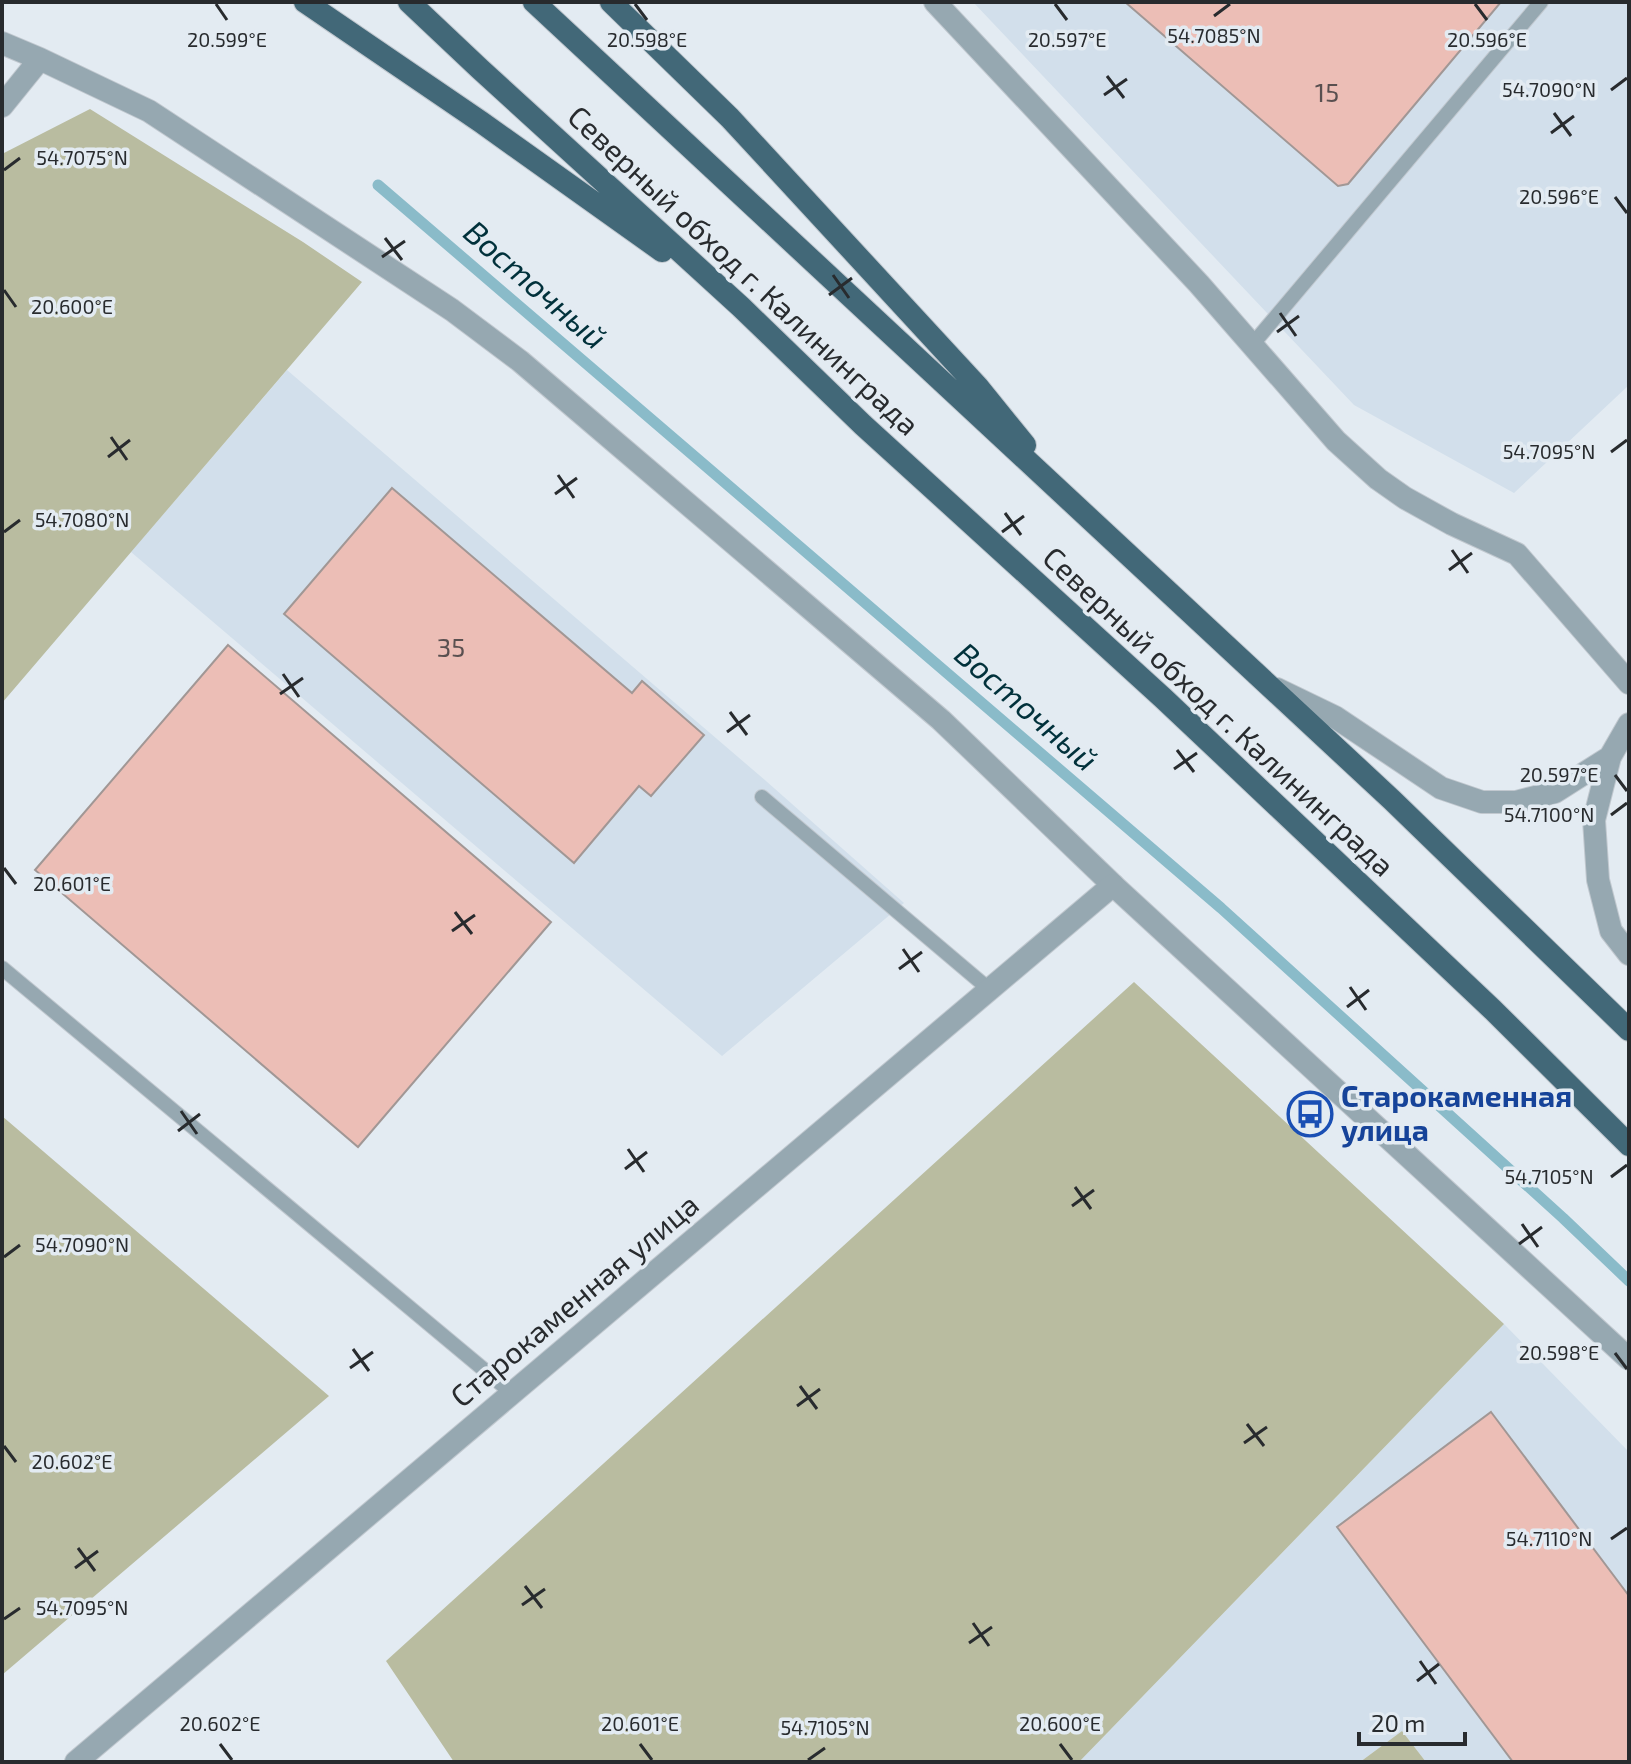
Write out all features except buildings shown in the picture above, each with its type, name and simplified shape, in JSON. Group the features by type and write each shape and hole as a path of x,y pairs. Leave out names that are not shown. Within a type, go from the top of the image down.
{"highway":[{"path":"305,2 481,122 741,307"},
{"name":"Северный обход г. Калининграда","path":"409,2 741,307 863,425 1186,720 1493,1010 1629,1145"},
{"name":"Северный обход г. Калининграда","path":"534,2 1392,800 1629,1030"},
{"path":"611,2 730,118 834,229 978,387 1077,508"}],"street":[{"path":"942,5 1199,284 1336,441 1378,479 1405,498 1517,554 1629,683"},
{"path":"2,43 149,111 452,310 520,361 941,720 1157,927 1629,1359"},
{"path":"2,106 40,59"},
{"path":"1265,683 1335,717 1441,788 1482,802 1516,802 1555,792 1610,757"},
{"path":"1629,724 1610,757 1594,820 1598,880 1611,931 1629,954"},
{"name":"Старокаменная улица","path":"76,1762 1113,885"}],"lane":[{"path":"1252,345 1541,2"},
{"path":"762,797 990,990"},
{"path":"2,968 512,1393"}],"shaded area":[{"path":"973,2 1629,2 1629,385 1514,493 1354,405"},
{"path":"287,370 904,903 722,1056 131,552"},
{"path":"1504,1324 1629,1452 1629,1762 1426,1762 1402,1731 1360,1762 1079,1762"}],"green space":[{"path":"90,109 362,282 2,703 2,154"},
{"path":"1134,982 1504,1324 1079,1762 454,1762 386,1661"},
{"path":"2,1116 329,1396 2,1675"},
{"path":"1402,1731 1426,1762 1360,1762"}],"waterway":[{"name":"Восточный","path":"378,185 1221,908 1629,1281"}],"place":[{"name":"Старокаменная улица","path":"1310,1114"}]}
